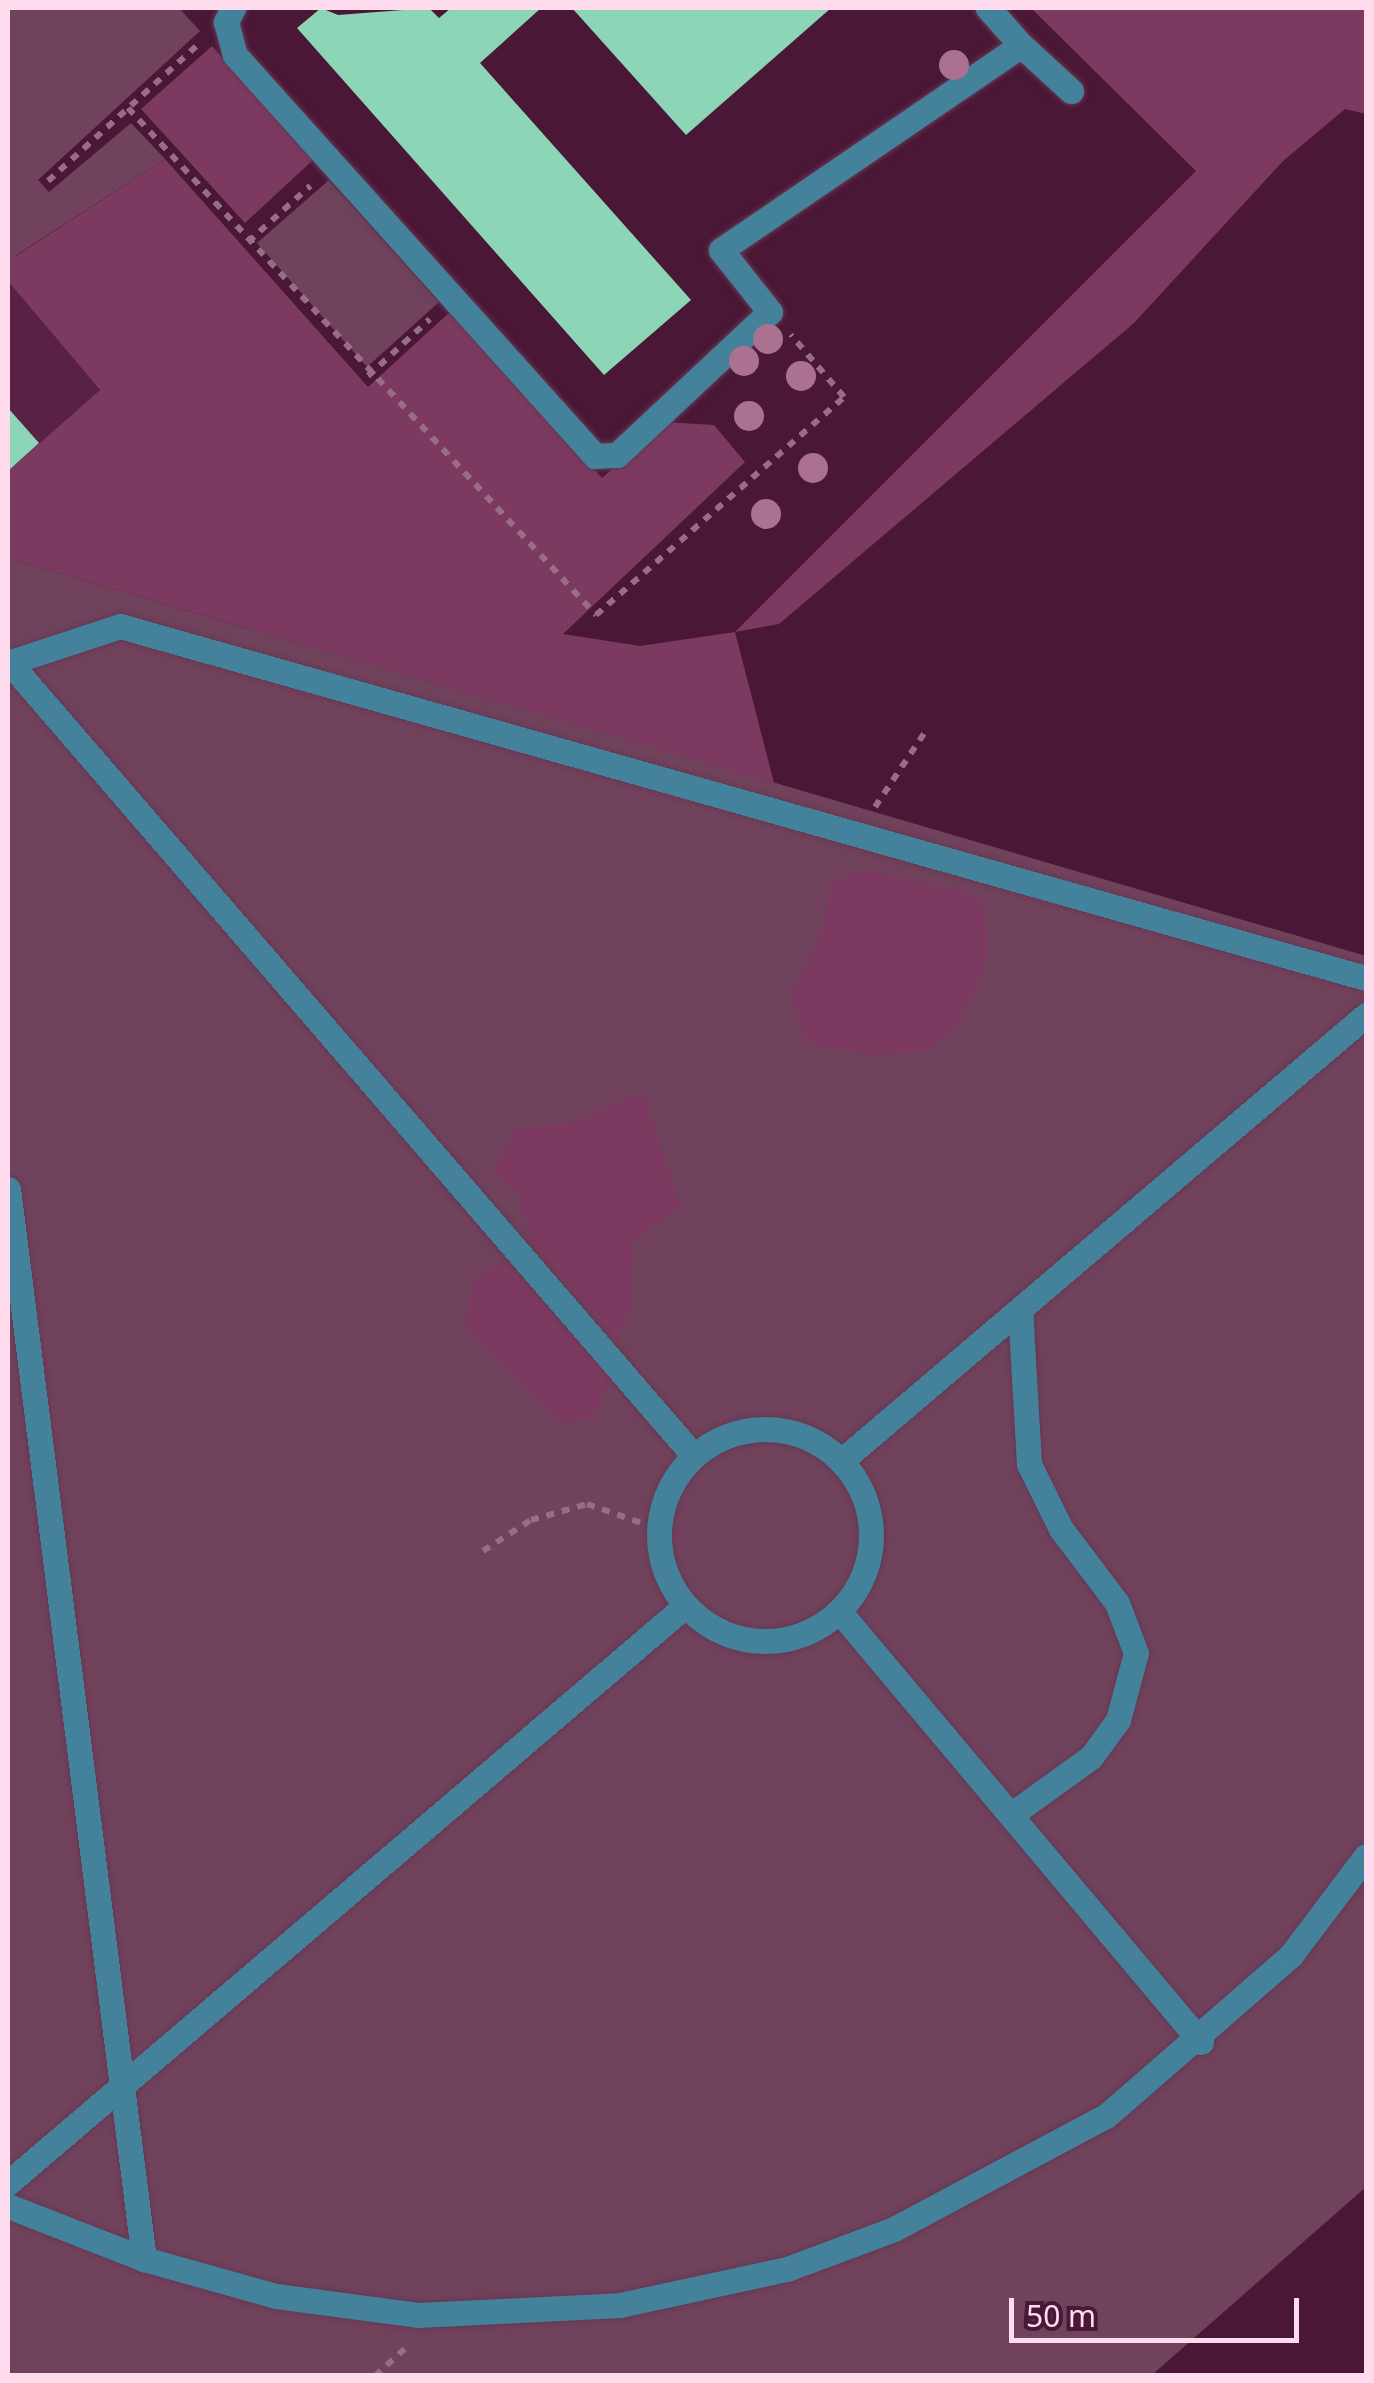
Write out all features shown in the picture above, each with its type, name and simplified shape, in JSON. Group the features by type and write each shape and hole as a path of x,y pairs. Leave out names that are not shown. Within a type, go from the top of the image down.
{"lane":[{"path":"988,8 1071,91"},
{"path":"230,15 235,55 450,300 595,456 617,455 770,312 721,250 1021,45"},
{"path":"694,1456 8,662 120,626 1366,978"},
{"path":"841,1461 1366,1015"},
{"path":"8,1190 128,2080 144,2259"},
{"path":"1012,1814 1091,1757 1118,1720 1136,1654 1117,1603 1061,1530 1028,1464 1020,1310"},
{"path":"778,1430 841,1461 860,1488 872,1536 866,1569 839,1611 811,1631 761,1642 727,1635 685,1606 662,1562 659,1529 666,1496 694,1456 724,1437 778,1430"},
{"path":"8,2183 685,1606"},
{"path":"839,1611 1201,2042"},
{"path":"8,2206 144,2259 276,2296 418,2314 620,2305 787,2268 894,2230 1106,2116 1201,2042 1291,1955 1366,1856"}],"path":[{"path":"48,181 230,15"},
{"path":"248,242 332,166"},
{"path":"368,376 450,300"},
{"path":"867,837 892,774 928,730"},
{"path":"484,1551 531,1520 587,1504 659,1529"}],"shaded area":[{"path":"8,8 179,8 200,31 38,180 49,192 131,123 165,159 15,256 8,248"},
{"path":"1031,8 1366,8 1366,114 1345,109 1283,161 1134,323 779,624 735,632 1196,171"},
{"path":"212,46 313,160 245,223 141,109"},
{"path":"165,159 368,387 450,312 602,478 664,422 714,425 745,462 563,634 640,646 735,632 774,783 8,558 8,471 100,390 8,281 8,248 16,256"},
{"path":"329,180 439,302 367,367 257,243"},
{"path":"8,281 100,390 8,471"},
{"path":"8,558 1366,956 1366,2187 1152,2375 8,2375"},
{"path":"866,870 978,895 986,919 989,952 973,996 951,1033 925,1051 871,1055 807,1043 790,996 821,933 831,882"},
{"path":"643,1092 681,1206 633,1241 632,1306 616,1340 531,1241 518,1193 492,1173 516,1129 570,1123"},
{"path":"503,1261 611,1377 593,1418 561,1423 465,1328 473,1280"}],"building":[{"path":"321,8 338,15 429,8 439,18 451,8 541,8 480,63 691,300 604,375 297,28"},
{"path":"572,8 831,8 686,135"},
{"path":"8,408 39,443 8,471"}]}
